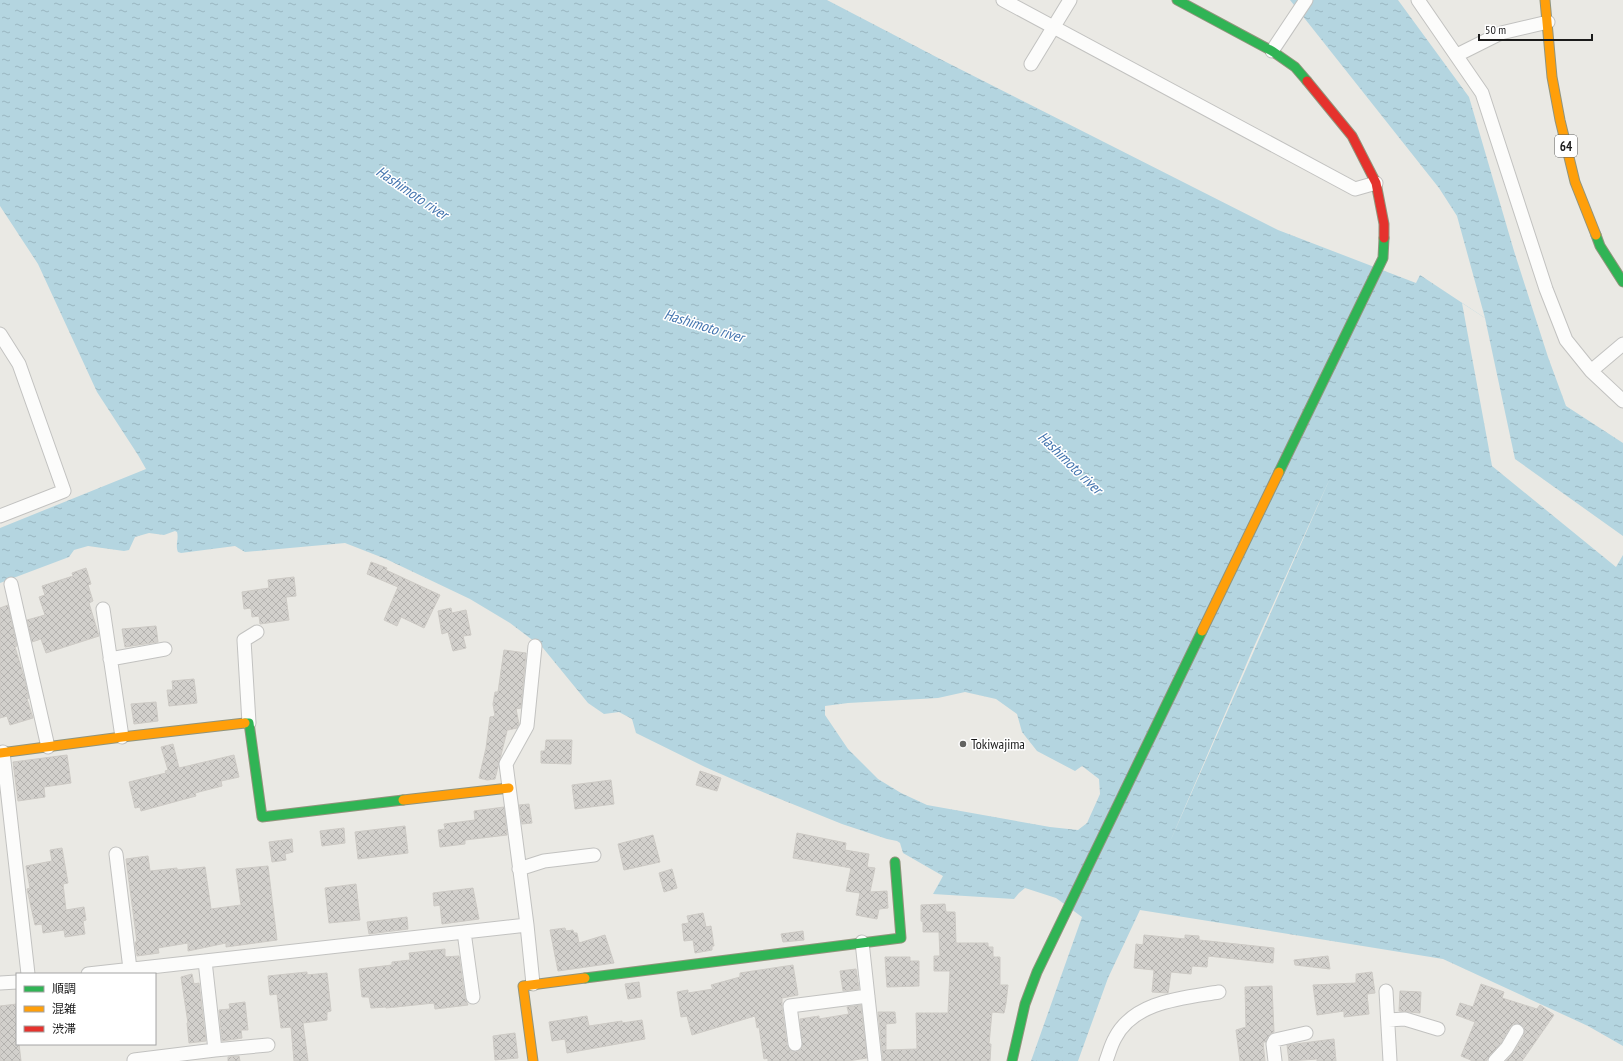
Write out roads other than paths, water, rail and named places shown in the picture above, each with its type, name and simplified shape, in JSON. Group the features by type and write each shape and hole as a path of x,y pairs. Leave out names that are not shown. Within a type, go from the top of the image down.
{"street":[{"path":"1003,0 1355,189 1376,182"},
{"path":"1031,64 1070,0"},
{"path":"1012,1061 1025,1004 1037,972 1383,258 1384,224 1376,182 1352,136 1295,67 1272,51 1176,0"},
{"path":"1272,51 1306,0"},
{"path":"1418,0 1482,92 1546,289 1566,340 1591,371 1623,401"},
{"name":"64","path":"1545,0 1552,77 1560,120 1575,182 1600,246 1623,282"},
{"path":"1457,55 1501,33 1548,22"},
{"path":"0,334 19,364 64,491 0,516"},
{"path":"1591,371 1623,344"},
{"path":"11,584 48,747"},
{"path":"103,609 122,737"},
{"path":"257,632 244,640 249,723 262,817 508,788"},
{"path":"533,984 527,925 506,764 527,726 534,646"},
{"path":"110,659 165,649"},
{"path":"28,973 2,753 122,737 249,723"},
{"path":"116,854 130,969"},
{"path":"519,869 544,861 594,855"},
{"path":"533,1061 523,986 901,938 895,862"},
{"path":"96,973 527,925"},
{"path":"464,932 473,997"},
{"path":"862,942 875,1061"},
{"path":"205,961 215,1050"},
{"path":"0,983 16,982"},
{"path":"1386,991 1390,1061"},
{"path":"1106,1061 1115,1037 1129,1020 1145,1008 1172,1000 1219,992"},
{"path":"795,1044 790,1006 868,996"},
{"path":"1388,1020 1406,1019 1438,1029"},
{"path":"1495,1061 1507,1048 1517,1031"},
{"path":"1275,1061 1273,1044 1275,1040 1306,1033"},
{"path":"134,1060 215,1050 268,1046"}],"water":[{"name":"Hashimoto river","path":"0,0 827,0 1278,230 1416,283 1420,275 1485,318 1457,216 1439,188 1290,0 1398,0 1469,97 1514,251 1548,357 1566,406 1623,443 1623,1046 1588,1026 1443,959 1140,910 1108,978 1078,1061 1031,1061 1082,917 1056,898 1025,888 1014,899 933,894 943,876 903,853 900,843 897,841 842,824 748,786 705,767 636,733 632,719 619,712 604,714 588,703 543,648 510,623 470,599 386,559 345,543 245,552 235,546 181,553 178,552 177,549 177,532 175,531 164,535 149,533 135,537 129,550 124,551 88,546 74,550 69,557 0,583 0,528 146,469 97,392 38,264 0,206","holes":["1331,476 1169,844 1252,651","965,692 996,699 1017,714 1022,732 1037,751 1075,771 1082,766 1099,779 1100,794 1087,823 1078,830 1050,827 927,805 901,793 878,779 848,749 825,715 825,706 848,703 938,698"]}],"place":[{"name":"Tokiwajima","path":"963,744"}]}
